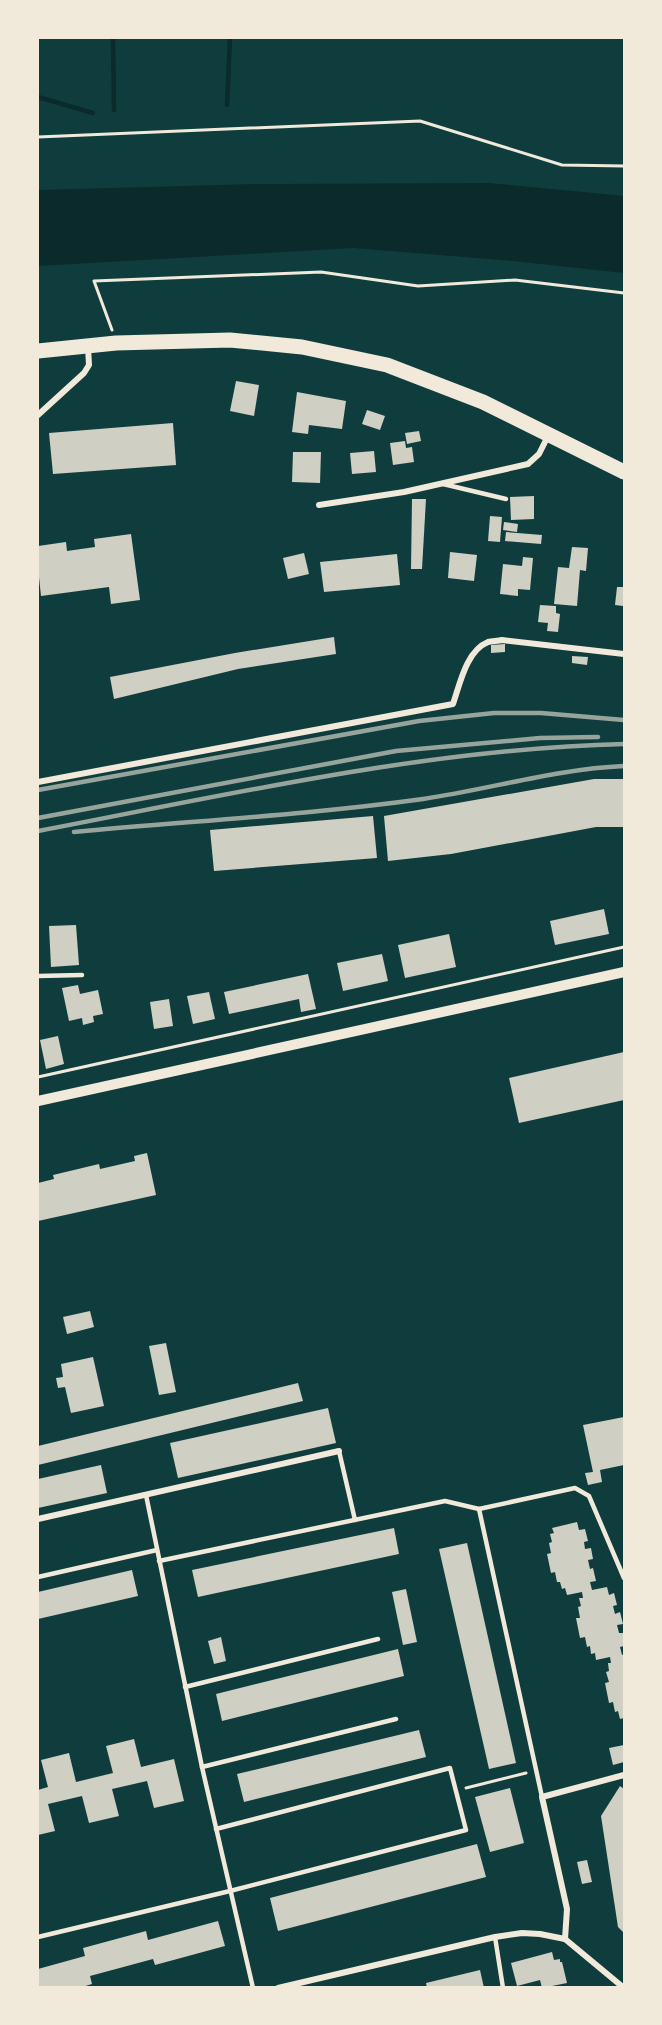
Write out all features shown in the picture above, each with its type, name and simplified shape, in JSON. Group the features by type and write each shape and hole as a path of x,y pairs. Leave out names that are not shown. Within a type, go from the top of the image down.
{"main road":[{"path":"38,351 116,343 230,340 302,347 387,365 483,402 624,472"}],"street":[{"path":"38,415 84,373 89,365 88,346"},
{"path":"318,505 405,492 528,464 539,454 548,434"},
{"path":"38,782 453,704 469,660 487,642 502,640 624,654"},
{"path":"38,1101 624,972"},
{"path":"38,1519 339,1451"},
{"path":"565,1939 567,1909 542,1797 624,1775"},
{"path":"278,1988 495,1937 522,1933 565,1939 624,1988"}],"lane":[{"path":"441,483 506,499"},
{"path":"38,976 82,975"},
{"path":"339,1451 355,1520"},
{"path":"159,1561 444,1501 479,1509 575,1488 589,1496 624,1578"},
{"path":"146,1495 202,1767 253,1988"},
{"path":"479,1509 542,1797"},
{"path":"38,1577 157,1550"},
{"path":"185,1687 378,1639"},
{"path":"202,1767 396,1719"},
{"path":"38,1938 466,1830 450,1768 216,1829"},
{"path":"495,1937 503,1988"}],"path":[{"path":"38,137 420,121 561,165 624,166"},
{"path":"116,343 94,281 321,272 418,286 515,280 624,292"},
{"path":"38,1077 624,947"},
{"path":"455,1791 536,1770"}],"water":[{"path":"490,183 624,196 624,273 353,248 38,266 38,190 259,184"}],"building":[{"path":"236,381 259,385 254,416 230,411"},
{"path":"297,392 346,401 342,429 309,425 308,434 292,432"},
{"path":"367,410 385,416 380,430 362,424"},
{"path":"173,423 176,465 53,474 49,433"},
{"path":"419,431 421,441 407,444 405,433"},
{"path":"405,441 406,448 412,447 414,462 393,465 390,443"},
{"path":"374,451 376,472 352,474 350,453"},
{"path":"293,452 321,452 320,483 292,482"},
{"path":"534,496 534,519 511,520 510,497"},
{"path":"412,499 426,499 422,569 411,569"},
{"path":"490,516 502,517 500,542 488,541"},
{"path":"504,522 518,524 517,532 503,530"},
{"path":"506,532 542,535 541,544 505,541"},
{"path":"131,534 140,600 111,604 109,587 41,596 38,546 66,542 67,551 95,547 94,539"},
{"path":"572,547 588,548 586,571 580,570 577,606 554,604 558,567 569,568"},
{"path":"450,552 477,555 474,581 448,578"},
{"path":"304,553 309,574 288,579 283,558"},
{"path":"397,554 400,585 324,592 320,562"},
{"path":"523,557 533,558 530,590 518,589 518,596 500,594 503,564 522,566"},
{"path":"617,587 624,587 623,606 615,605"},
{"path":"540,605 556,606 556,613 560,614 558,632 547,631 548,623 538,622"},
{"path":"334,637 336,654 238,669 114,699 110,677"},
{"path":"505,644 505,652 491,653 491,645"},
{"path":"572,656 588,657 587,665 572,663"},
{"path":"594,779 624,779 624,827 596,827 451,854 388,861 384,816"},
{"path":"373,816 377,858 214,871 210,830"},
{"path":"604,909 609,934 555,945 550,921"},
{"path":"76,925 79,965 51,967 49,926"},
{"path":"449,934 456,967 405,978 398,945"},
{"path":"382,954 388,981 343,991 337,963"},
{"path":"308,974 316,1009 301,1012 299,999 229,1014 224,992"},
{"path":"78,985 80,994 98,990 103,1014 93,1016 94,1022 83,1025 82,1018 69,1021 62,988"},
{"path":"209,992 215,1019 193,1024 187,996"},
{"path":"169,999 173,1026 154,1029 150,1002"},
{"path":"58,1036 64,1064 46,1069 40,1040"},
{"path":"624,1052 624,1100 519,1123 509,1078"},
{"path":"147,1153 156,1195 38,1221 38,1183 54,1179 53,1175 99,1164 100,1169 135,1161 134,1156"},
{"path":"90,1311 94,1327 67,1334 63,1317"},
{"path":"166,1343 176,1392 159,1395 149,1346"},
{"path":"93,1357 104,1406 71,1413 65,1387 58,1388 56,1378 63,1377 61,1364"},
{"path":"298,1383 303,1401 38,1465 38,1446"},
{"path":"328,1408 336,1443 178,1478 170,1443"},
{"path":"624,1417 624,1465 600,1470 602,1482 588,1485 585,1473 593,1472 583,1425"},
{"path":"101,1465 107,1493 38,1508 38,1479"},
{"path":"577,1522 579,1530 585,1529 588,1541 584,1542 585,1549 591,1548 593,1559 588,1560 590,1569 593,1568 596,1581 590,1582 592,1590 607,1587 609,1595 614,1593 617,1605 613,1606 615,1614 620,1612 623,1624 617,1625 624,1639 624,1646 620,1647 622,1655 624,1654 624,1718 620,1719 618,1711 615,1712 613,1702 609,1703 605,1683 609,1682 606,1672 609,1671 610,1657 596,1660 595,1653 591,1654 590,1646 587,1647 585,1637 580,1638 576,1618 580,1618 578,1607 581,1606 579,1598 583,1598 582,1592 567,1595 565,1588 562,1589 560,1582 557,1582 555,1572 551,1573 547,1554 551,1553 549,1543 552,1542 550,1534 554,1533 552,1528"},
{"path":"394,1528 399,1554 198,1597 192,1570"},
{"path":"467,1543 516,1763 489,1769 439,1549"},
{"path":"132,1570 138,1596 38,1619 38,1592"},
{"path":"406,1589 417,1642 403,1645 392,1592"},
{"path":"221,1637 226,1661 214,1664 208,1641"},
{"path":"398,1649 404,1676 222,1721 216,1694"},
{"path":"419,1730 426,1757 244,1802 237,1774"},
{"path":"134,1739 141,1767 174,1759 184,1801 154,1808 147,1781 112,1789 119,1816 89,1823 82,1796 48,1804 55,1831 38,1835 38,1790 48,1787 41,1760 69,1753 76,1782 113,1773 106,1746"},
{"path":"624,1745 624,1762 613,1765 609,1748"},
{"path":"620,1786 624,1789 624,1933 618,1927 601,1816"},
{"path":"510,1788 524,1843 490,1852 475,1797"},
{"path":"477,1844 486,1877 278,1931 270,1898"},
{"path":"587,1860 592,1882 582,1884 577,1862"},
{"path":"218,1921 225,1946 155,1965 153,1959 90,1976 92,1984 79,1988 38,1988 38,1969 85,1956 83,1948 146,1931 148,1940"},
{"path":"552,1952 554,1960 560,1959 562,1962 567,1983 542,1988 540,1980 517,1986 511,1963"},
{"path":"480,1970 484,1988 427,1988 426,1983"}],"waterway":[{"path":"113,38 114,110"},
{"path":"227,105 230,38"},
{"path":"38,97 93,113"}],"railway":[{"path":"38,790 419,721 494,713 541,713 624,720"},
{"path":"38,818 396,751 540,738 598,737"},
{"path":"38,831 256,789 403,764 476,754 624,744"},
{"path":"74,832 379,805 448,795 573,771 624,766"}]}
